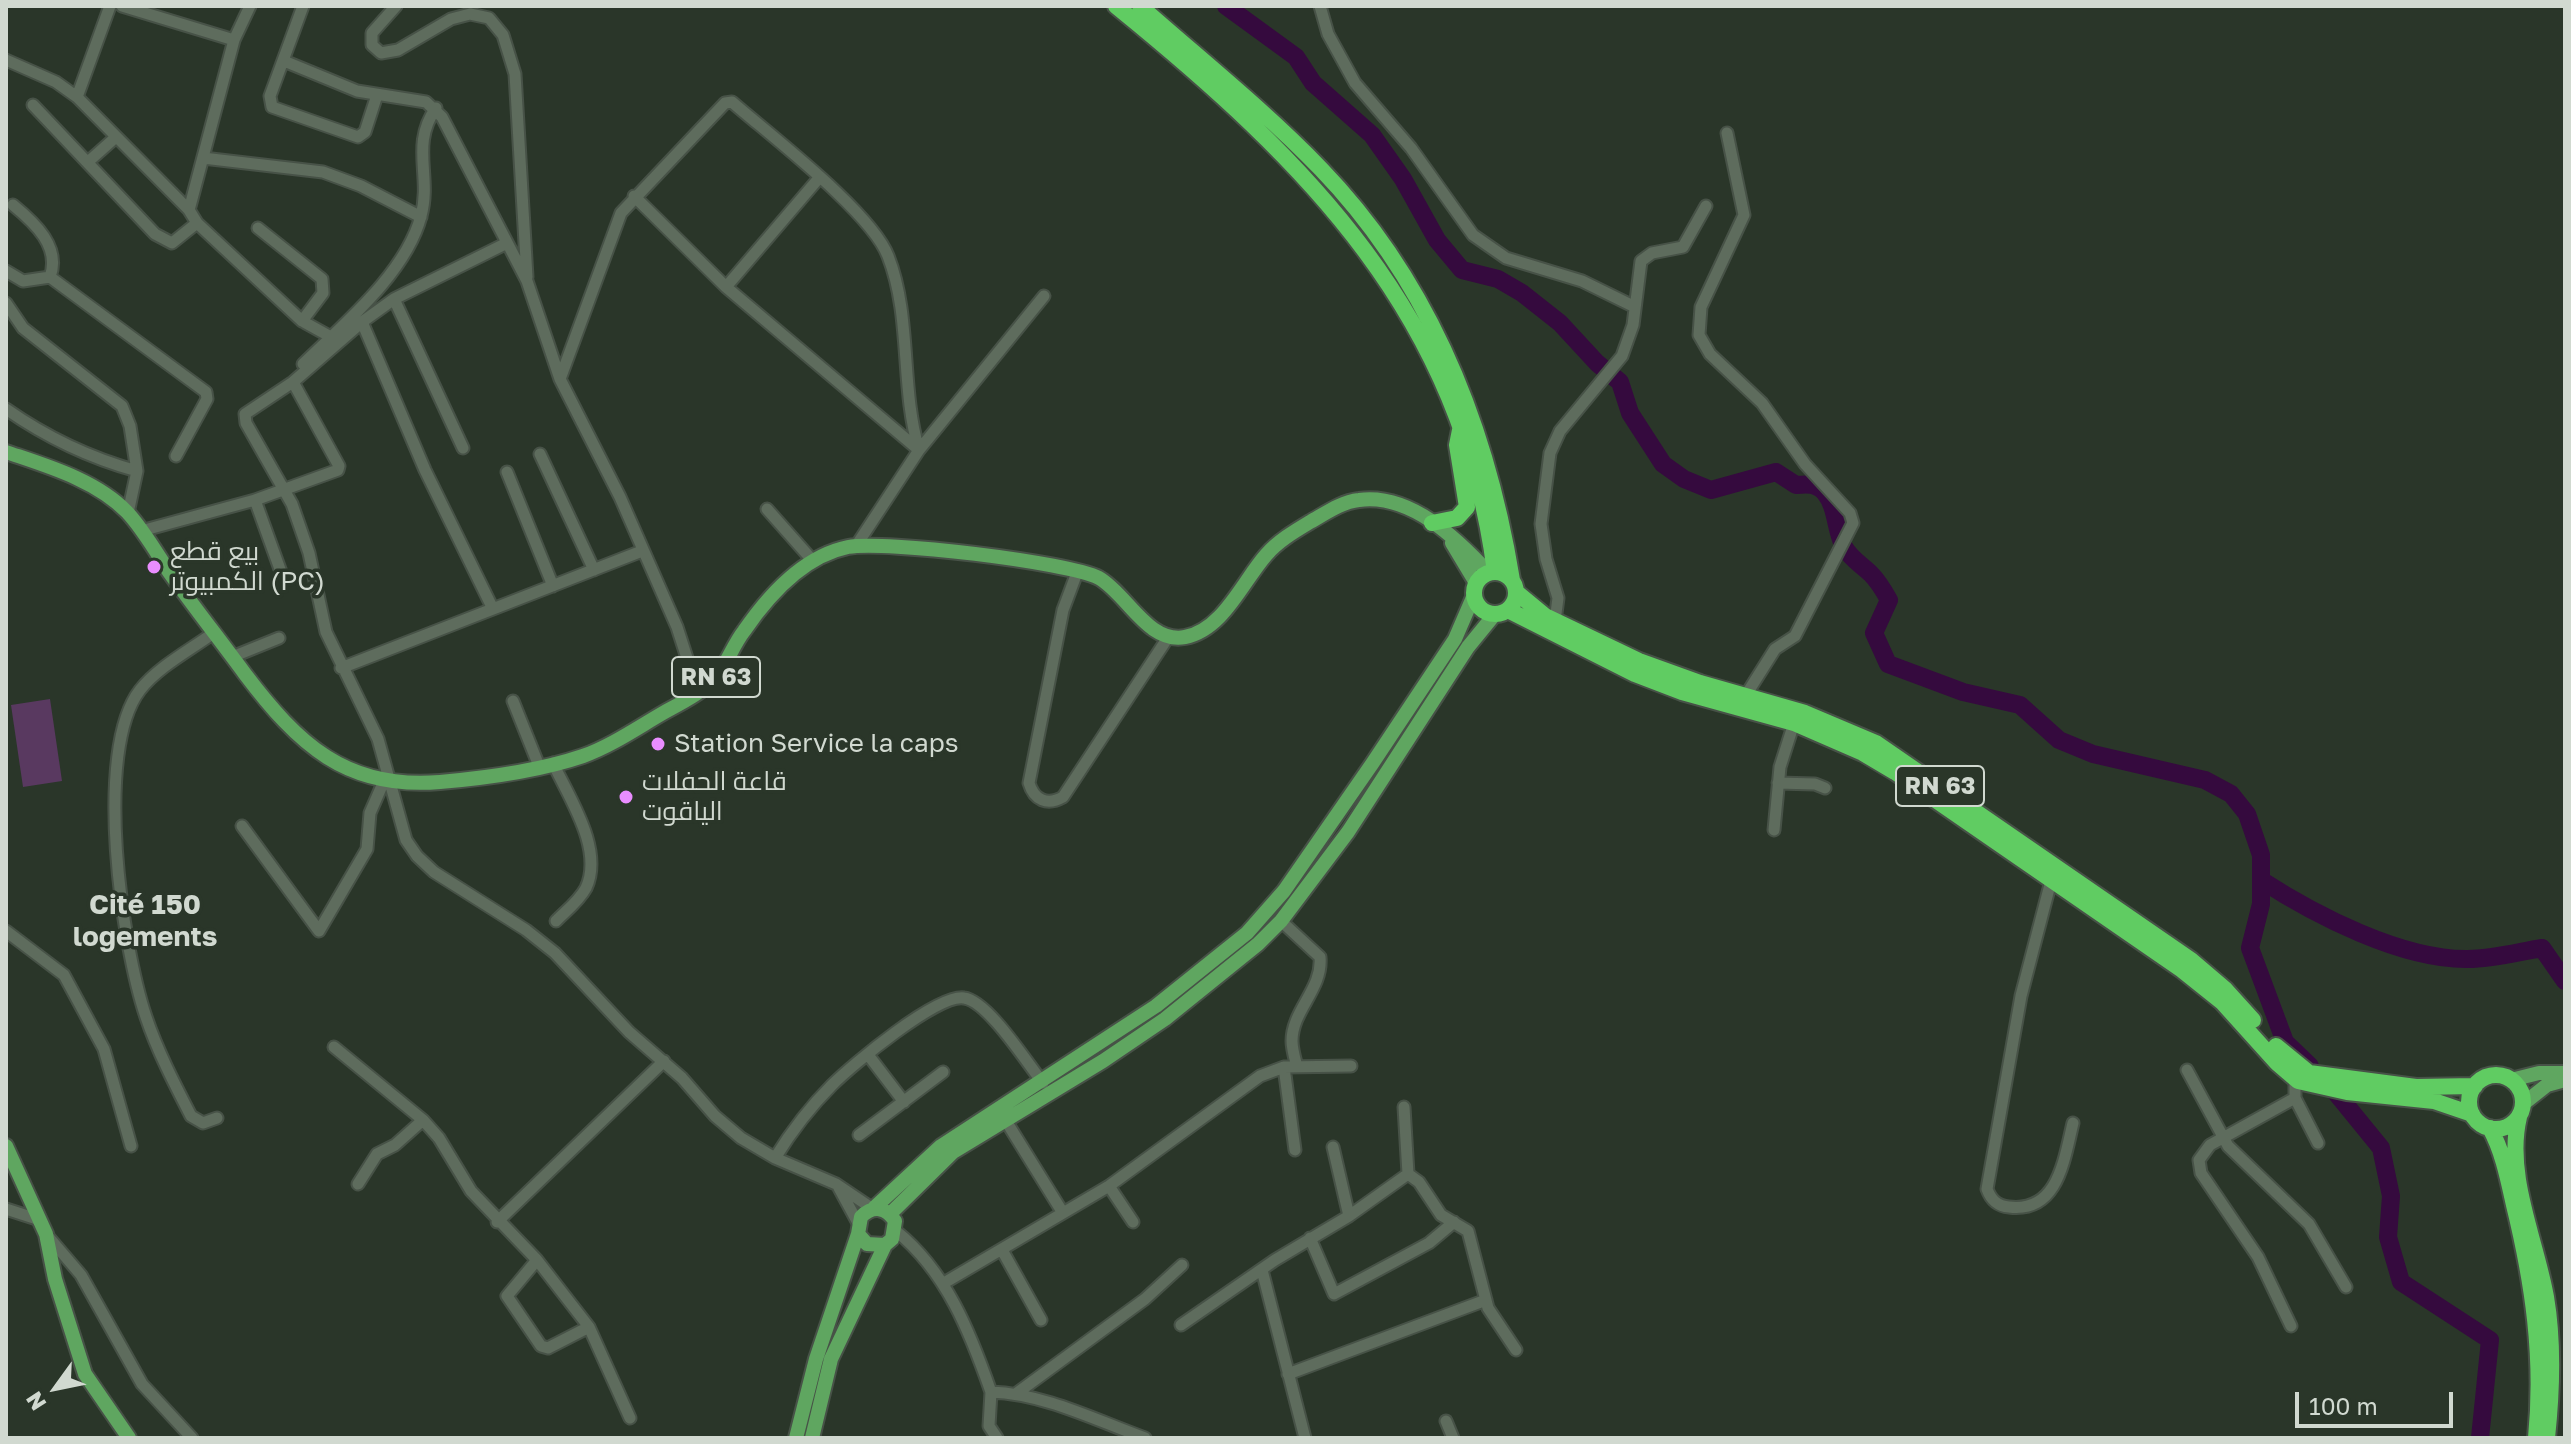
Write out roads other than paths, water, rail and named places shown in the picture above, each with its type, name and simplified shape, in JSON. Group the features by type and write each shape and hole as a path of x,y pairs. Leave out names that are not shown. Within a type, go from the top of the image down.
{"highway":[{"path":"1116,6 1293,164 1356,235 1411,317 1461,424 1486,512 1481,609 1501,612 1657,683 1794,723"},
{"path":"1140,6 1322,170 1399,267 1439,337 1470,410 1496,500 1514,586 1501,612"},
{"path":"1437,526 1457,518 1467,507 1457,445 1461,424"},
{"path":"1484,581 1514,586"},
{"name":"RN 63","path":"1514,586 1555,621 1639,661 1842,726 1920,772 2052,867 2191,960 2234,998 2290,1061 2301,1083"},
{"name":"RN 63","path":"1794,723 1863,753 1895,772 2210,992 2301,1083"},
{"path":"2301,1083 2425,1088 2475,1086 2492,1076 2511,1080 2520,1090 2517,1169 2540,1263 2551,1331 2547,1438"},
{"path":"2348,1086 2434,1101 2472,1114 2490,1128 2504,1162 2536,1310 2540,1377 2536,1438"},
{"path":"2472,1114 2470,1100 2475,1086"},
{"path":"2490,1128 2508,1126 2521,1110"}],"main road":[{"name":"RN 63","path":"6,452 89,485 128,513 212,634 269,707 315,751 339,766 386,782 439,782 546,764 584,755 621,738 698,692 716,677 743,632 766,602 813,561 856,546 942,550 1078,570 1112,587 1160,634 1169,636"},
{"path":"796,1438 816,1359 865,1212 874,1208 941,1146 1043,1083 1197,976 1247,933 1273,903 1446,652 1484,581 1437,526 1386,501 1362,499 1336,507 1277,544 1219,616 1198,634 1180,639 1169,636"},
{"path":"890,1214 953,1152 1165,1019 1233,966 1284,917 1348,832 1474,638 1501,612"},
{"path":"1273,903 1284,917"},
{"path":"2511,1080 2539,1073 2565,1073"},
{"path":"2521,1110 2547,1085 2565,1080"},
{"path":"6,1146 43,1227 55,1279 85,1374 129,1438"},
{"path":"874,1208 890,1214"},
{"path":"812,1438 831,1359 885,1245 896,1231 890,1214"},
{"path":"858,1228 867,1244 885,1245"}],"street":[{"path":"77,97 110,6"},
{"path":"122,6 234,40"},
{"path":"189,210 234,40 250,6"},
{"path":"303,6 270,96 271,104 322,125 361,136 377,95"},
{"path":"396,6 372,33 372,45 381,53 398,50 451,19 470,14 489,18 503,35 515,74 527,281"},
{"path":"1320,6 1328,34 1355,83 1411,148 1473,235 1506,258 1582,281 1635,307"},
{"path":"6,60 56,82 77,97 189,210 197,223 302,321 331,337"},
{"path":"284,61 323,81 377,95 414,98 436,108 527,281 560,379 620,497 677,627 698,692"},
{"path":"560,379 615,228 634,196 729,102 819,178 878,236 889,257 901,326 909,417 919,450"},
{"path":"33,105 167,243 180,239 197,223"},
{"path":"270,395 368,301 395,265 421,217 423,128 436,108"},
{"path":"1727,133 1744,215 1698,314 1699,335 1710,354 1762,403 1805,464 1850,513 1853,523 1795,636 1775,649 1746,695"},
{"path":"89,161 116,137"},
{"path":"203,158 323,172 361,186 421,217"},
{"path":"726,287 819,178"},
{"path":"634,196 726,287 919,450"},
{"path":"13,205 33,221 51,248 54,266 50,277"},
{"path":"1555,621 1557,592 1542,536 1543,490 1556,438 1622,356 1630,338 1643,259 1652,253 1683,247 1706,206"},
{"path":"258,228 322,279 323,293 302,321"},
{"path":"507,243 394,299 362,322 293,382 249,409 246,423 286,491 309,553 326,632 378,739 386,782 406,840 417,856 434,872 515,922 555,953 629,1032 664,1061 724,1123 775,1158 836,1184 874,1208"},
{"path":"6,271 23,281 50,277 208,395 176,456"},
{"path":"856,546 919,450 1044,296"},
{"path":"394,299 463,448"},
{"path":"6,303 23,328 122,406 130,426 137,471 128,513"},
{"path":"362,322 425,470 493,609"},
{"path":"141,531 286,491 339,468 293,382"},
{"path":"6,409 64,444 105,462 137,471"},
{"path":"540,454 594,570"},
{"path":"507,472 553,586"},
{"path":"255,500 281,572"},
{"path":"767,509 813,561"},
{"path":"341,668 642,551"},
{"path":"1078,570 1063,610 1029,783 1032,794 1041,801 1053,802 1063,797 1169,636"},
{"path":"212,634 141,689 128,712 113,795 124,926 146,1017 191,1116 203,1123 217,1118"},
{"path":"232,657 279,638"},
{"path":"513,701 588,841 590,863 584,891 556,921"},
{"path":"1774,830 1778,783 1794,723"},
{"path":"242,826 319,931 323,929 367,849 370,813 386,782"},
{"path":"1778,783 1815,784 1825,788"},
{"path":"2051,881 2021,996 1987,1189 1992,1200 2003,1207 2025,1209 2043,1200 2060,1174 2073,1123"},
{"path":"1284,917 1320,957 1319,976 1292,1041 1290,1067 1295,1150"},
{"path":"6,931 64,975 104,1049 131,1146"},
{"path":"775,1158 789,1134 833,1084 943,1003 965,998 984,1009 1043,1083"},
{"path":"334,1047 423,1120 439,1138 471,1191 497,1222 537,1260 589,1327 630,1418"},
{"path":"869,1056 904,1102"},
{"path":"497,1222 664,1061"},
{"path":"944,1283 1109,1186 1260,1076 1290,1067 1351,1066"},
{"path":"2187,1070 2234,1155 2309,1224 2346,1287"},
{"path":"859,1135 943,1072"},
{"path":"2291,1326 2253,1248 2201,1173 2201,1154 2301,1083 2318,1143"},
{"path":"1404,1107 1408,1174"},
{"path":"358,1184 377,1154 395,1145 423,1120"},
{"path":"1006,1121 1063,1213"},
{"path":"1333,1147 1349,1216"},
{"path":"1181,1325 1408,1174"},
{"path":"1408,1174 1419,1182 1441,1215 1468,1231 1486,1300 1516,1350"},
{"path":"836,1184 858,1228"},
{"path":"1109,1186 1133,1222"},
{"path":"6,1209 43,1227 81,1275 142,1384 192,1438"},
{"path":"1310,1238 1334,1294 1429,1243 1454,1222"},
{"path":"896,1231 916,1248 944,1283 991,1392 989,1426 997,1438"},
{"path":"1002,1250 1041,1320"},
{"path":"537,1260 507,1296 541,1346 548,1348 589,1327"},
{"path":"1017,1393 1145,1299 1182,1265"},
{"path":"1262,1270 1305,1438"},
{"path":"1288,1374 1486,1300"},
{"path":"991,1392 1017,1393 1145,1438"},
{"path":"1446,1421 1453,1438"}],"waterway":[{"path":"1226,6 1296,57 1313,83 1372,135 1403,179 1437,240 1462,270 1498,279 1522,293 1560,323 1597,363 1620,382 1630,413 1663,464 1684,479 1711,490 1776,472 1796,485 1819,487 1832,505 1844,547 1874,577 1889,600 1874,633 1888,664 1963,692 2020,705 2059,740 2093,754 2205,780 2231,794 2247,814 2261,855 2261,904 2250,948 2285,1042 2310,1066"},
{"path":"2261,880 2333,921 2415,952 2468,959 2542,948 2565,981"},
{"path":"2328,1083 2381,1148 2391,1196 2388,1237 2401,1282 2490,1340 2480,1438"}],"place":[{"name":"بيع قطع الكمبيوتر (PC)","path":"154,567"},
{"name":"Station Service la caps","path":"658,744"},
{"name":"قاعة الحفلات الياقوت","path":"626,797"}],"district":[{"name":"Cité 150 logements","path":"145,921"}]}
